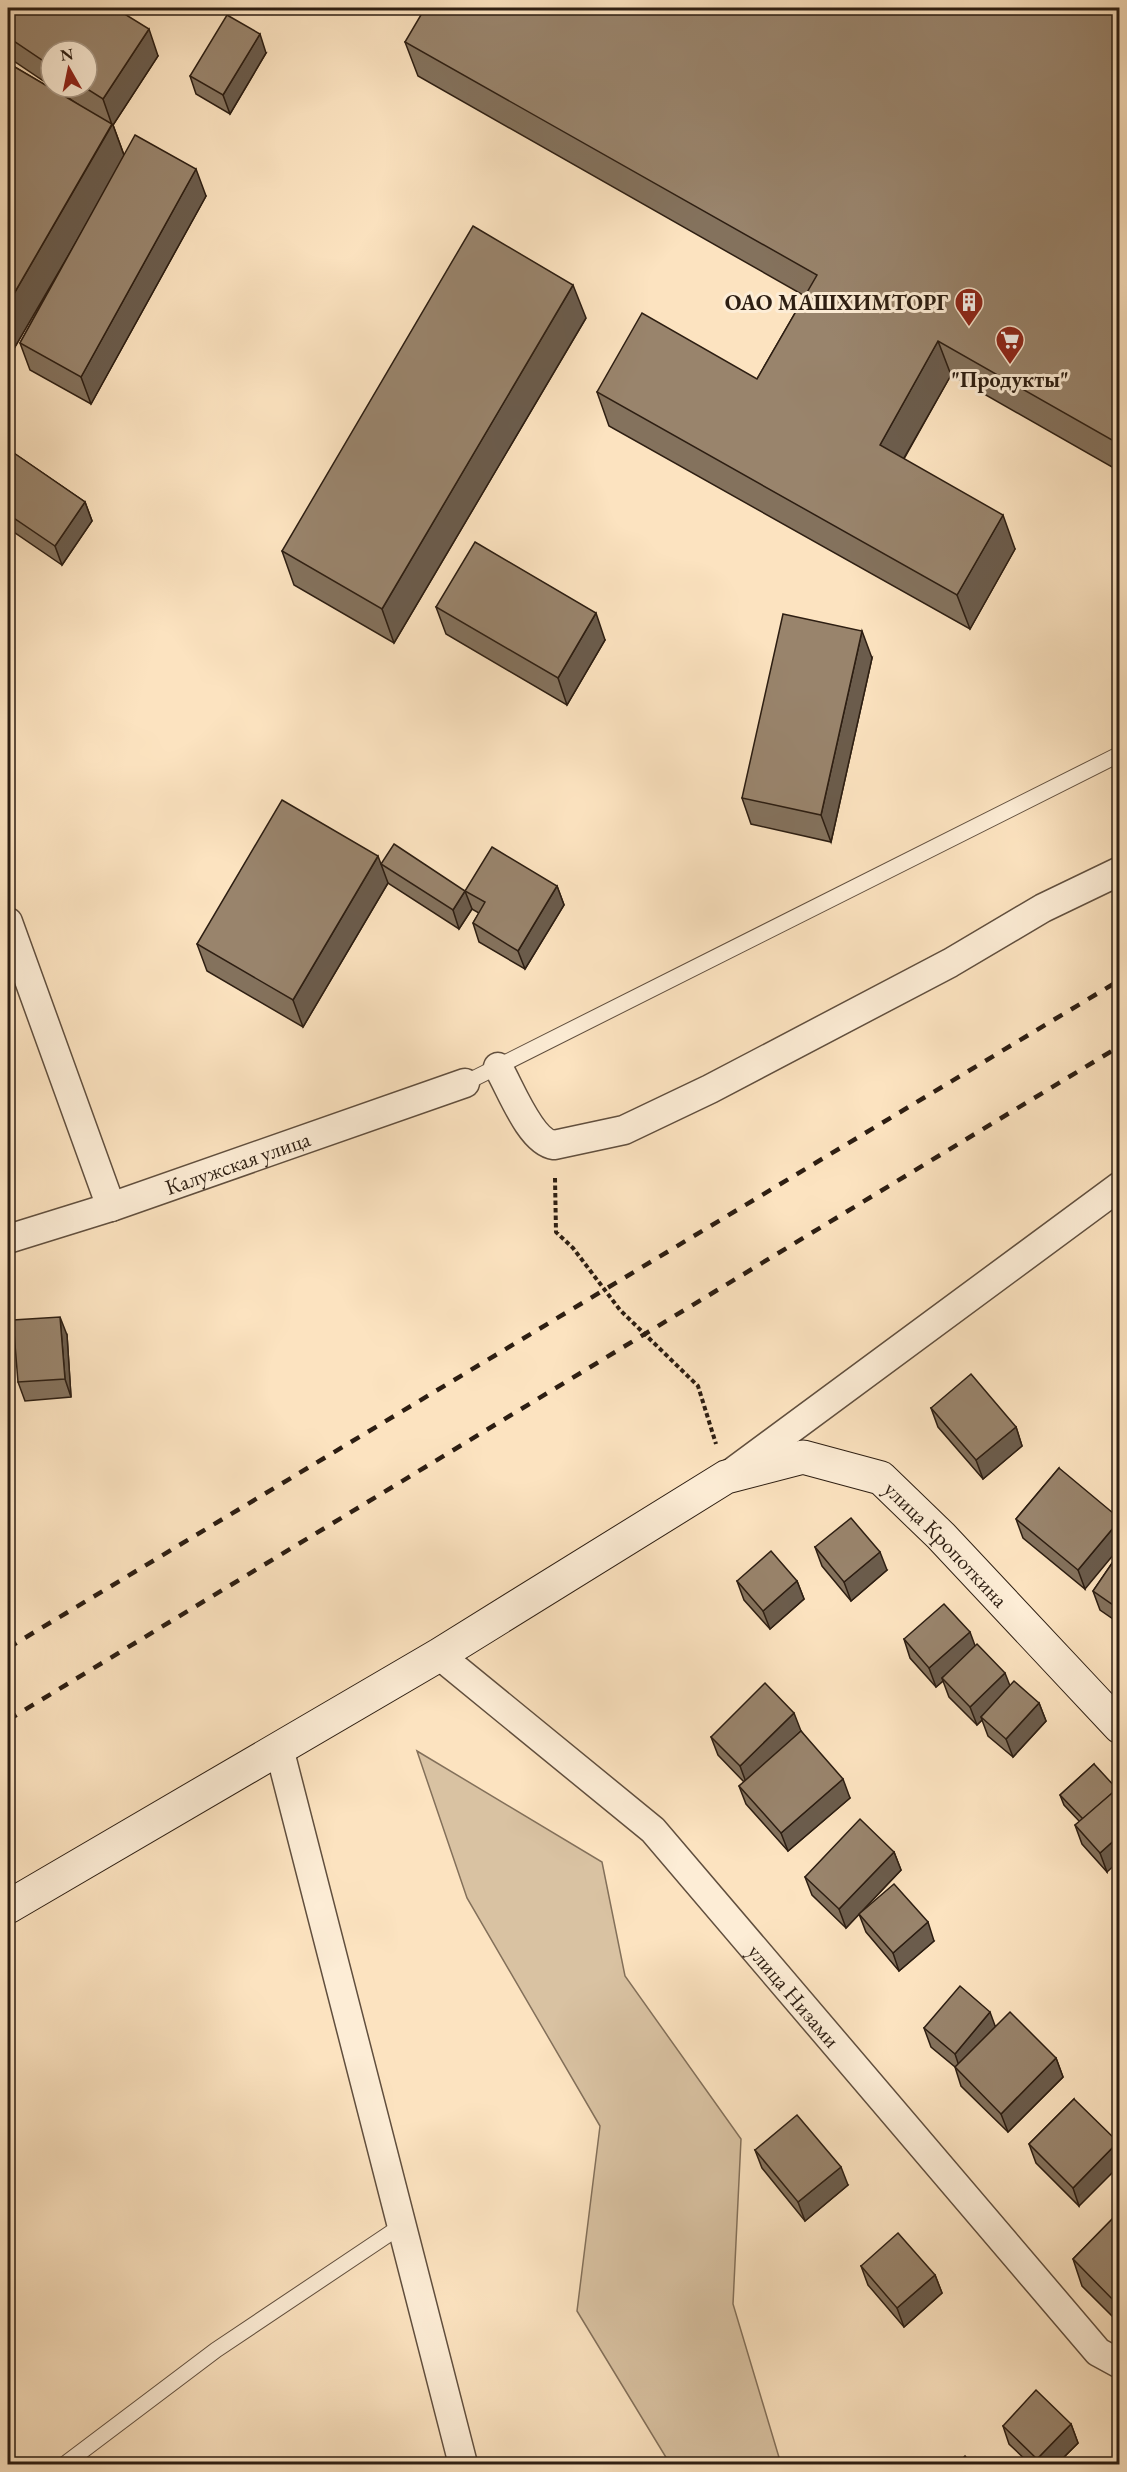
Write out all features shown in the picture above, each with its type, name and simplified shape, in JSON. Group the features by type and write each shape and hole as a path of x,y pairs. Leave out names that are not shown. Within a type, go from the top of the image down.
{"street":[{"path":"498,1067 535,1135 547,1144 554,1145 624,1130 950,963 1043,908 1119,871"},
{"path":"8,922 111,1207"},
{"name":"Калужская улица","path":"8,1239 111,1207 465,1083"},
{"path":"726,1477 1119,1186"},
{"name":"улица Кропоткина","path":"8,1907 439,1654 726,1477 803,1457 881,1478 940,1536 1119,1727"},
{"name":"улица Низами","path":"439,1654 653,1830 1098,2352 1119,2364"},
{"path":"279,1748 462,2464"}],"lane":[{"path":"465,1083 1119,754"},
{"path":"65,2464 216,2350 401,2226"}],"path":[{"path":"554,1145 556,1232 573,1248 620,1310 698,1386 726,1477"}],"shaded area":[{"path":"417,1751 602,1862 625,1976 741,2139 733,2304 781,2464 670,2464 577,2311 600,2126 467,1898"}],"building":[{"path":"8,8 115,8 149,29 103,99 99,96 99,39 39,39 39,58 8,37"},
{"name":"ОАО МАШХИМТОРГ","path":"425,8 1119,8 1119,444 938,341 880,445 1003,515 957,595 597,392 642,313 757,379 817,275 405,42"},
{"path":"227,15 260,34 223,95 190,76"},
{"path":"8,63 39,81 39,99 69,99 112,124 8,304"},
{"path":"135,135 196,169 81,377 20,343"},
{"path":"473,226 573,285 382,609 282,551"},
{"path":"8,449 85,502 55,546 8,514"},
{"path":"475,542 596,613 558,678 436,607"},
{"path":"783,614 862,631 821,815 742,798"},
{"path":"282,800 378,856 293,1000 197,944"},
{"path":"394,844 465,891 453,910 381,864"},
{"path":"492,847 557,886 518,951 473,923 485,902 465,891"},
{"path":"60,1317 65,1379 18,1382 13,1320"},
{"path":"971,1374 1016,1427 976,1460 931,1408"},
{"path":"1059,1468 1119,1518 1119,1521 1078,1570 1016,1519"},
{"path":"851,1518 880,1552 844,1582 815,1547"},
{"path":"771,1551 797,1581 763,1611 737,1581"},
{"path":"1119,1553 1119,1609 1093,1591"},
{"path":"944,1604 970,1632 929,1668 904,1639"},
{"path":"977,1644 1005,1673 970,1707 942,1678"},
{"path":"1014,1681 1039,1703 1006,1739 981,1717"},
{"path":"765,1683 794,1713 740,1766 711,1737"},
{"path":"801,1731 843,1779 781,1833 739,1786"},
{"path":"1094,1764 1117,1789 1083,1819 1060,1795"},
{"path":"1118,1788 1119,1836 1100,1853 1075,1825"},
{"path":"860,1819 894,1852 839,1909 805,1877"},
{"path":"894,1884 928,1922 893,1953 859,1914"},
{"path":"960,1986 990,2012 955,2054 924,2028"},
{"path":"1010,2012 1056,2058 1001,2114 955,2067"},
{"path":"1074,2099 1118,2142 1073,2188 1029,2144"},
{"path":"797,2115 841,2167 798,2202 755,2150"},
{"path":"1119,2212 1119,2306 1073,2259"},
{"path":"898,2233 935,2275 897,2308 861,2266"},
{"path":"1036,2390 1071,2424 1037,2459 1003,2426"},
{"path":"965,2456 972,2464 956,2464"}],"railway":[{"path":"8,1648 1120,980"},
{"path":"8,1720 1120,1046"}],"place":[{"name":"ОАО МАШХИМТОРГ","path":"969,328"},
{"name":"\"Продукты\"","path":"1010,366"}]}
